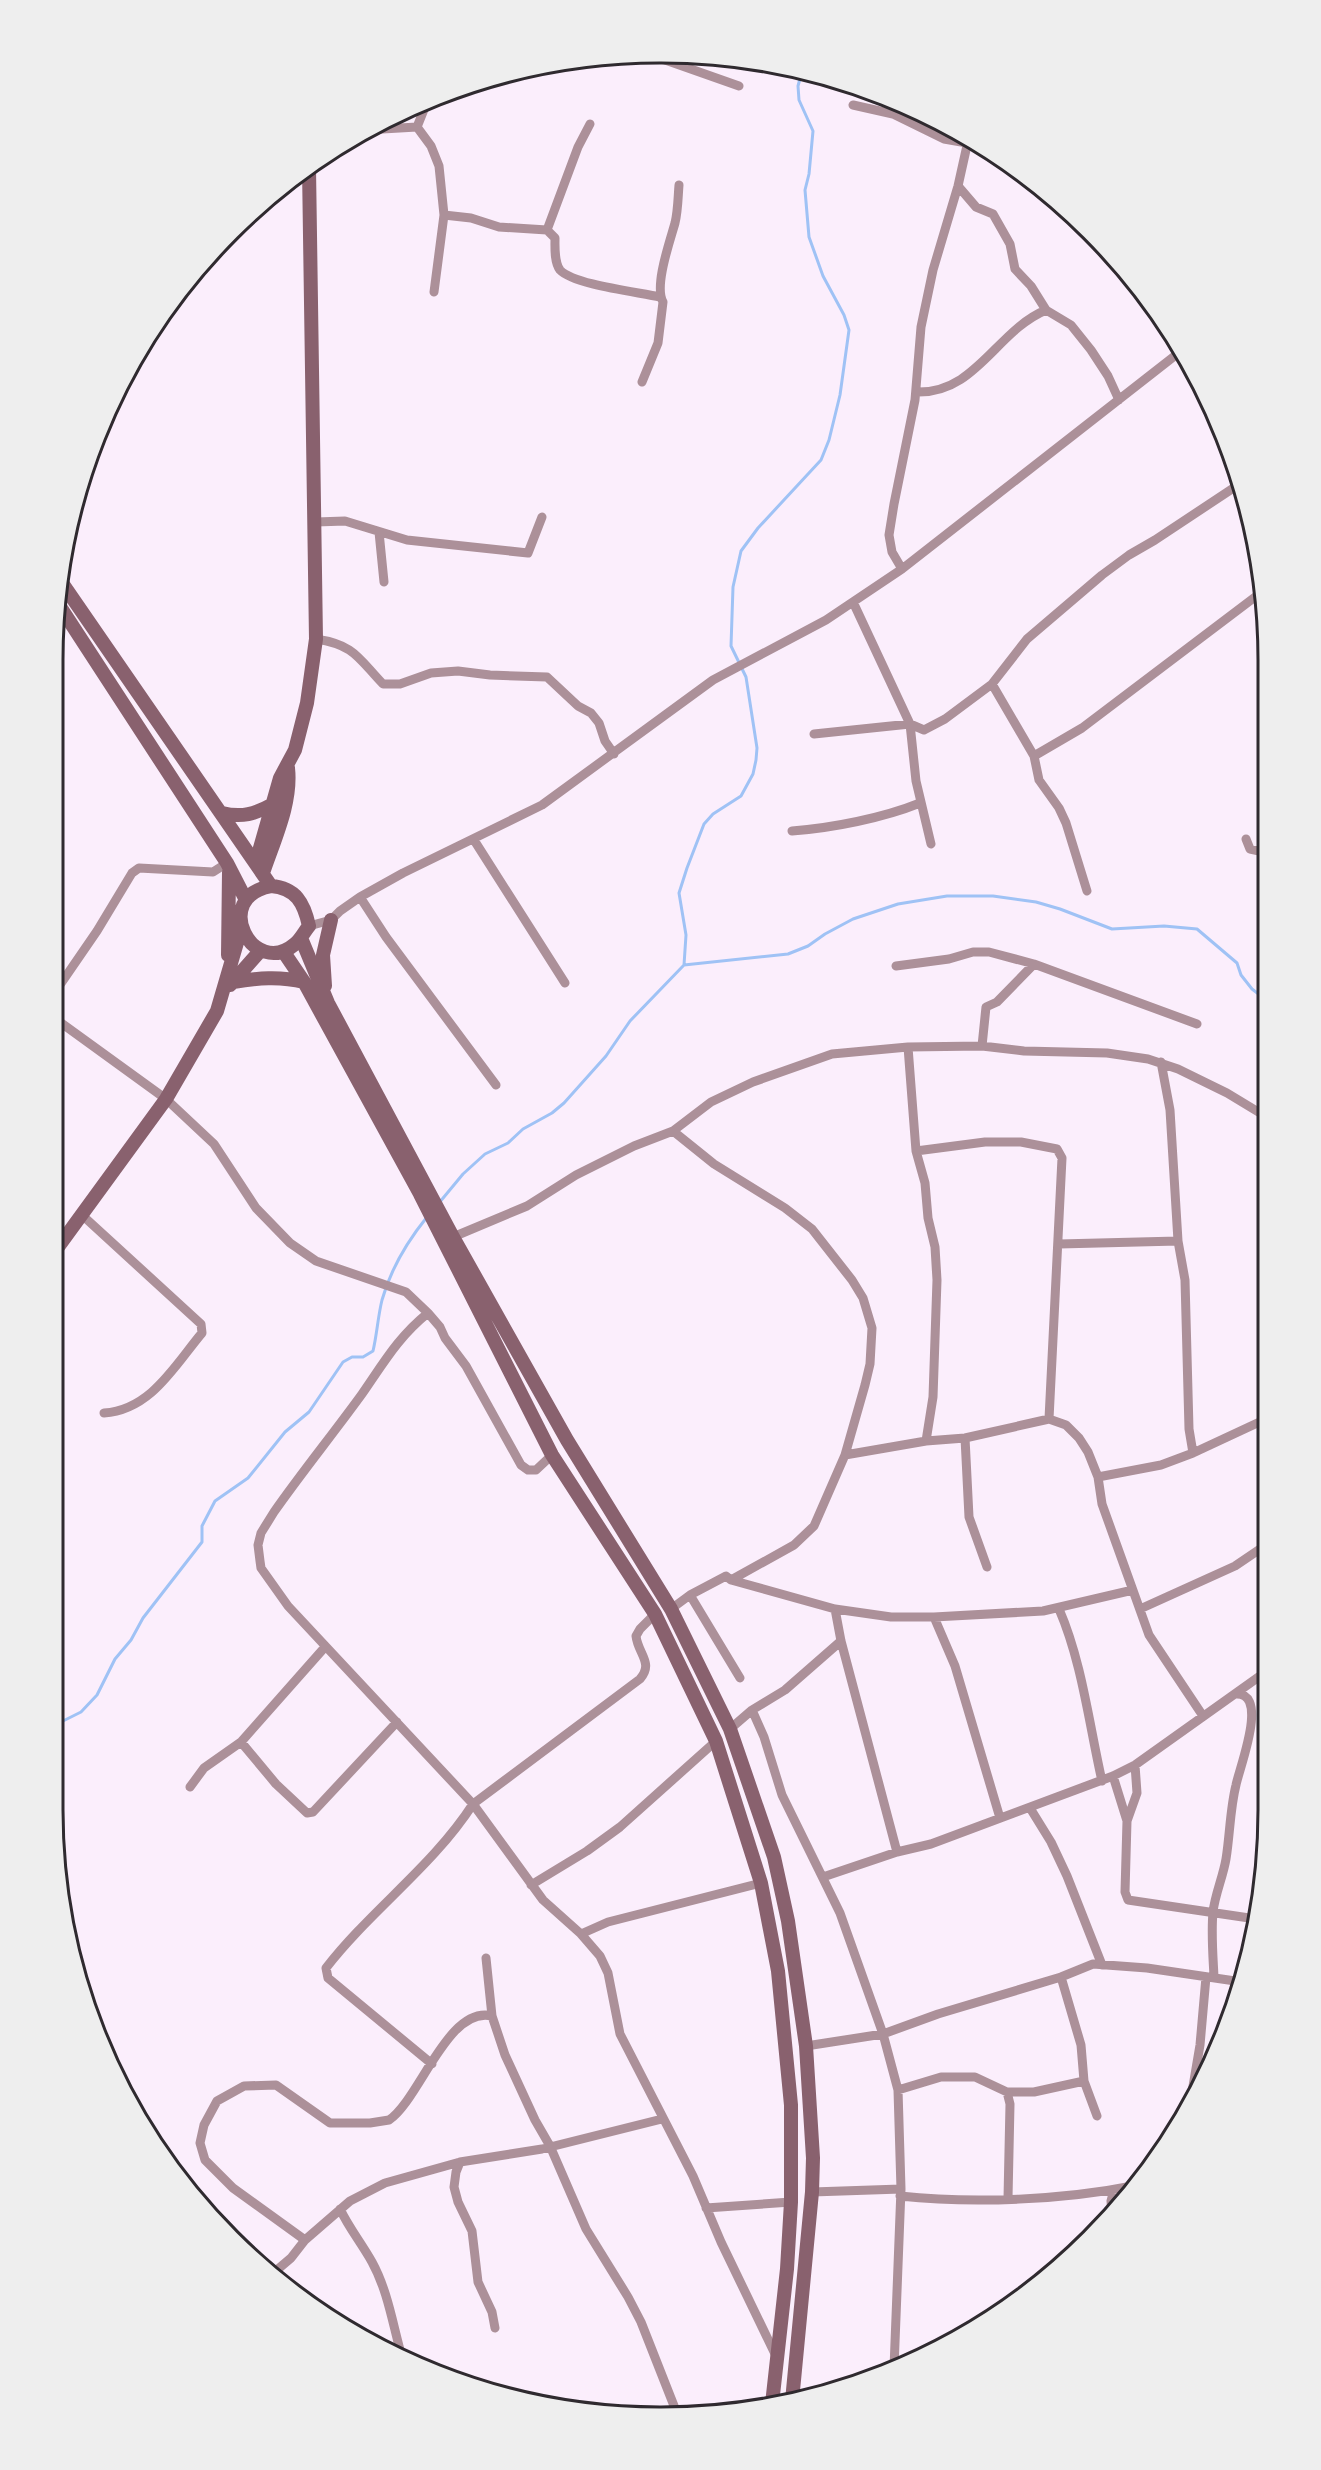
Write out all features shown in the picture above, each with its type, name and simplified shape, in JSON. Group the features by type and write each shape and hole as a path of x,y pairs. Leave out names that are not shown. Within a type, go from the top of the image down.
{"main road":[{"path":"259,867 280,778 288,768 295,750 306,703 316,639 309,178"},
{"path":"67,590 271,886"},
{"path":"65,614 228,865 246,900"},
{"path":"259,867 276,836 290,784 288,768"},
{"path":"222,813 243,816 259,812 273,804"},
{"path":"228,865 228,982"},
{"path":"271,886 295,894 305,908 309,926 301,938 283,951 261,950 249,942 242,929 240,914 246,900 257,891 271,886"},
{"path":"328,1003 323,955 331,920"},
{"path":"63,1241 166,1099 217,1011 228,982 242,929"},
{"path":"301,938 328,1003 449,1237 567,1440 671,1609 730,1729 774,1857 788,1921 806,2046 813,2158 812,2192 793,2392"},
{"path":"228,982 261,950"},
{"path":"283,951 304,982 426,1194"},
{"path":"228,982 264,978 286,978 304,982"},
{"path":"449,1237 552,1455 655,1614 716,1741 762,1883 778,1971 790,2105 791,2202 787,2269 773,2397"}],"street":[{"path":"672,63 739,86"},
{"path":"853,105 893,114 944,139 954,140"},
{"path":"417,127 423,112"},
{"path":"547,230 578,147 591,124"},
{"path":"389,129 417,127"},
{"path":"417,127 431,146 439,166 444,215 434,292"},
{"path":"902,569 892,552 889,535 916,392 924,315 933,270 967,148"},
{"path":"642,382 658,343 663,302 660,297 668,243 675,221 679,185"},
{"path":"958,186 976,207 993,214 1010,244 1015,269 1031,286 1046,310 1071,325 1108,376 1119,400"},
{"path":"444,215 471,218 499,227 547,230 555,238 555,255 559,269 569,276 583,283 660,297"},
{"path":"916,392 941,390 954,385 966,377 1023,324 1046,310"},
{"path":"309,926 331,920 339,910 403,873 542,805 713,680 853,602 902,569 1174,356"},
{"path":"1108,376 1129,392"},
{"path":"814,734 910,724 924,730 936,725 992,684 1027,639 1102,575 1233,489"},
{"path":"316,522 345,521 407,540 528,553 542,517"},
{"path":"379,532 384,582"},
{"path":"1034,756 1082,728 1255,597"},
{"path":"853,602 910,724 920,803 931,844"},
{"path":"316,639 338,642 365,662 383,684 400,684 431,673 458,671 490,675 547,677 578,706 591,713 599,723 605,741 614,754"},
{"path":"992,684 1034,756 1040,780 1066,823 1087,891"},
{"path":"792,831 896,813 920,803"},
{"path":"1246,839 1250,849 1258,851"},
{"path":"474,840 565,983"},
{"path":"63,980 97,931 132,873 139,868 213,872 228,865"},
{"path":"360,897 386,937 496,1085"},
{"path":"896,966 950,959 973,952 989,952 1034,964 1197,1024"},
{"path":"982,1046 986,1006 996,1002 1034,964"},
{"path":"63,1024 166,1099 213,1144 256,1208 290,1243 316,1261 405,1292 428,1313 466,1366 521,1465 528,1470 536,1470 552,1455"},
{"path":"449,1237 527,1206 576,1175 634,1146 674,1131 711,1102 753,1082 832,1054 908,1047 982,1046 1024,1051 1107,1053 1161,1062 1227,1093 1258,1112"},
{"path":"908,1047 916,1151 925,1183 928,1218 935,1247 937,1280 933,1397 926,1441"},
{"path":"1161,1062 1170,1110 1178,1241 1185,1280 1188,1429 1193,1453"},
{"path":"674,1131 714,1164 777,1202 812,1229 838,1258 863,1298 872,1328 870,1364 844,1455 814,1526 794,1545 731,1580"},
{"path":"916,1151 985,1142 1021,1142 1057,1149 1062,1158 1049,1419"},
{"path":"82,1215 201,1324 202,1329 202,1333 166,1380 132,1407 117,1413 104,1413"},
{"path":"1059,1244 1178,1241"},
{"path":"428,1313 413,1324 385,1357 362,1393 286,1494 261,1533 258,1545 261,1568 288,1606 473,1804 531,1885 600,1956 608,1972 620,2034 693,2176 777,2358"},
{"path":"844,1455 926,1441 965,1438 1049,1419 1066,1425 1079,1438 1088,1452 1098,1477 1102,1504 1149,1635 1203,1716"},
{"path":"1098,1477 1161,1465 1258,1423"},
{"path":"965,1438 969,1517 987,1567"},
{"path":"1140,1609 1236,1566 1258,1551"},
{"path":"671,1609 690,1595 726,1576 731,1580 835,1609 891,1617 934,1617 1059,1609 1133,1590"},
{"path":"690,1595 740,1678"},
{"path":"835,1609 841,1641 897,1852"},
{"path":"1059,1609 1067,1628 1080,1681 1101,1781"},
{"path":"432,2064 328,1978 326,1968 363,1926 430,1858 463,1820 473,1804 640,1679 646,1672 646,1666 636,1636 655,1614"},
{"path":"934,1617 955,1666 1000,1818"},
{"path":"730,1729 752,1710 785,1690 841,1641"},
{"path":"190,1787 204,1768 241,1742 325,1647"},
{"path":"823,1877 897,1852 931,1844 1113,1776 1135,1765 1258,1678"},
{"path":"1195,2077 1210,1977 1213,1912 1226,1860 1235,1786 1249,1742 1250,1704 1247,1698 1237,1694"},
{"path":"752,1710 764,1737 782,1795 836,1904 883,2034 898,2090 901,2193 894,2359"},
{"path":"241,1742 276,1784 307,1813 310,1813 397,1722"},
{"path":"531,1885 587,1851 620,1827 716,1741"},
{"path":"1135,1765 1137,1793 1127,1821 1125,1892 1128,1900 1248,1918"},
{"path":"1113,1776 1127,1821"},
{"path":"1030,1808 1051,1842 1067,1876 1102,1965"},
{"path":"581,1934 608,1922 762,1883"},
{"path":"486,1959 492,2016 505,2055 521,2092 550,2146 586,2229 641,2322 674,2407"},
{"path":"806,2046 883,2034 938,2014 1061,1977 1093,1964 1147,1968 1233,1981"},
{"path":"1061,1977 1081,2045 1084,2081 1097,2116"},
{"path":"305,2240 233,2188 205,2160 200,2143 204,2125 217,2101 244,2085 276,2085 330,2123 358,2124 386,2121 392,2118 454,2031 466,2020 482,2013 492,2016"},
{"path":"898,2090 941,2078 975,2078 1007,2092 1034,2092 1084,2081"},
{"path":"1007,2092 1010,2104 1008,2198"},
{"path":"279,2269 291,2258 305,2240 340,2209 350,2201 385,2183 460,2163 550,2146 662,2119"},
{"path":"460,2163 454,2187 458,2202 472,2231 478,2283 492,2312 495,2328"},
{"path":"812,2192 901,2193 945,2201 1102,2192 1122,2188"},
{"path":"1102,2192 1111,2201 1114,2190"},
{"path":"706,2208 791,2202"},
{"path":"340,2209 372,2262 382,2285 399,2346"}],"waterway":[{"path":"439,1203 463,1174 485,1154 508,1143 523,1129 552,1113 564,1103 606,1056 630,1021 684,965 686,935 679,893 687,868 704,824 713,814 741,796 753,774 757,748 746,677 731,646 733,587 741,551 758,528 821,460 829,440 840,395 849,330 844,315 823,276 809,237 805,190 809,174 813,131 799,100 800,79"},
{"path":"684,965 788,954 808,946 853,919 898,904 947,896 993,896 1036,902 1112,929 1164,926 1197,929 1237,963 1241,975 1258,994"},
{"path":"63,1721 81,1712 97,1695 115,1659 131,1640 143,1618 202,1542 202,1526 215,1501 248,1478 285,1432 309,1412 343,1362 352,1357 363,1357 373,1351 382,1300 390,1277 412,1236 427,1217"}]}
